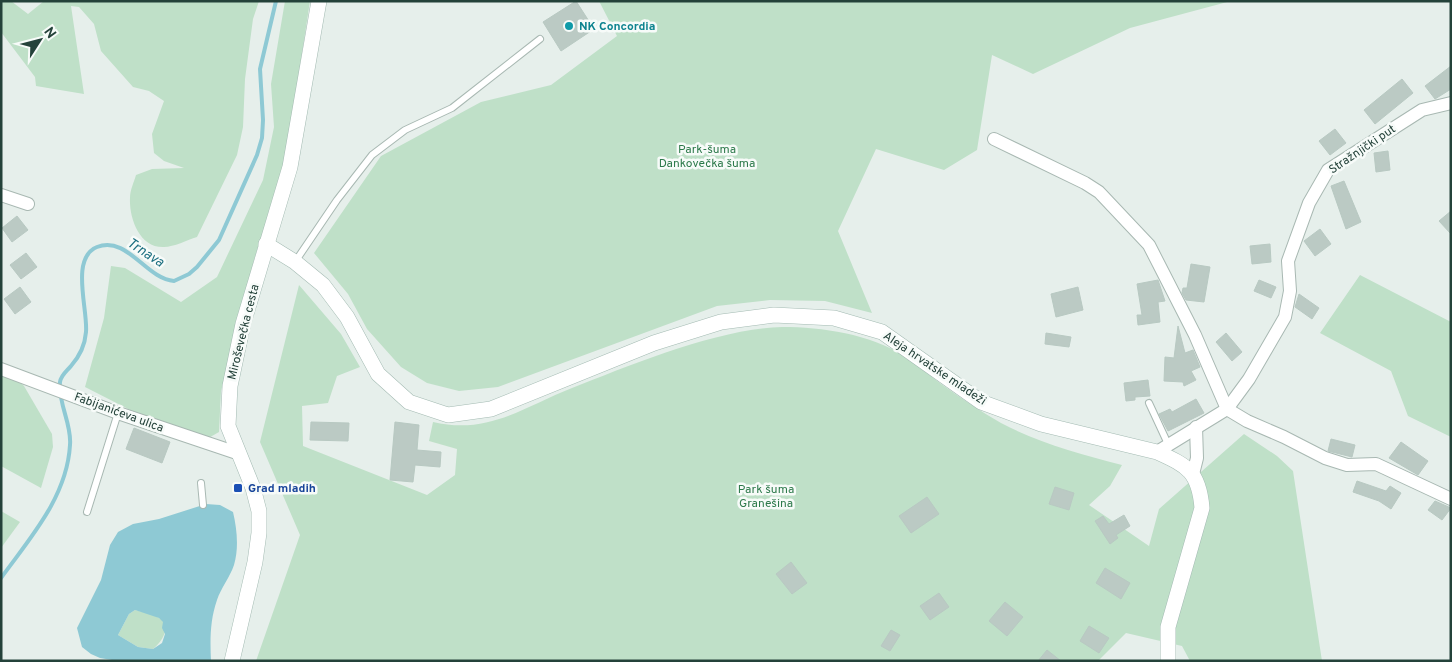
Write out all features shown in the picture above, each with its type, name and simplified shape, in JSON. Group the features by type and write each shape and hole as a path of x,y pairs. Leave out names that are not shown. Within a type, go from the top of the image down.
{"street":[{"name":"Miroševečka cesta","path":"232,661 253,571 259,533 259,511 253,488 237,453 228,426 230,386 243,324 290,167 319,1"},
{"name":"Stražnjički put","path":"1163,448 1227,409 1249,379 1285,316 1290,291 1288,261 1309,202 1328,170 1422,110 1448,105"},
{"path":"994,139 1099,192 1149,245 1195,335 1227,409 1247,421 1325,458 1348,465 1376,464 1451,499"},
{"path":"1,195 28,204"},
{"name":"Aleja hrvatske mladeži","path":"266,244 295,262 323,285 342,310 378,374 409,402 448,415 491,409 654,342 721,322 774,315 834,318 882,332 981,402 1040,424 1163,448 1193,474"},
{"name":"Fabijanićeva ulica","path":"1,368 118,413 237,453"},
{"path":"1165,660 1168,628 1202,508 1200,488 1193,474 1197,458 1196,427"}],"lane":[{"path":"295,262 337,200 372,155 405,130 452,108 540,39"},
{"path":"1149,403 1163,448"},
{"path":"87,512 118,413"},
{"path":"201,483 203,505"}],"green space":[{"path":"1,1 11,1 28,14 44,1 259,1 253,19 245,79 243,127 237,155 197,237 172,246 155,246 142,237 131,214 130,195 136,175 152,169 184,168 164,161 154,153 152,134 164,101 149,91 133,87 101,51 94,24 79,7 71,6 84,94 36,86 35,77 1,32"},
{"path":"285,1 310,1 286,158 254,260 221,391 219,432 205,440 140,415 85,387 104,318 111,266 125,268 181,302 217,277 263,180 274,127 271,84"},
{"name":"Park-šuma Dankovečka šuma","path":"599,1 1231,1 1130,28 1033,74 992,55 977,150 944,170 876,149 838,231 872,313 825,301 770,300 717,306 498,387 459,391 427,383 401,367 367,329 348,294 314,253 381,156 481,102 551,85 617,36"},
{"path":"1360,275 1451,322 1451,437 1408,416 1391,371 1320,333"},
{"name":"Park šuma Granešina","path":"299,285 341,334 360,367 337,376 328,403 302,406 303,446 427,495 455,475 457,449 429,441 433,422 471,425 488,422 521,411 572,388 676,349 731,334 782,327 813,328 845,333 891,348 915,363 951,391 1001,423 1045,442 1122,465 1110,486 1089,505 1149,546 1159,509 1244,434 1277,456 1293,471 1322,661 1190,661 1182,646 1126,633 1098,661 256,661 300,535 260,442"},
{"path":"1,375 19,381 24,386 52,434 53,447 41,488 1,466"},
{"path":"1,511 20,522 1,548"},
{"path":"135,610 159,618 165,625 162,639 153,649 138,647 118,635 129,614"}],"water":[{"path":"206,504 220,505 233,512 237,538 236,559 219,596 213,615 211,661 118,661 100,658 82,647 77,628 101,580 110,545 118,532 133,524 159,519","holes":["135,610 159,618 163,622 162,628 165,634 162,643 153,649 138,647 118,635 129,614"]}],"building":[{"name":"NK Concordia","path":"576,1 594,29 561,51 543,22"},
{"path":"1451,66 1451,89 1435,99 1425,86"},
{"path":"1402,79 1413,93 1375,124 1364,110"},
{"path":"1335,129 1346,143 1330,155 1319,141"},
{"path":"1388,151 1390,170 1376,172 1374,153"},
{"path":"1344,181 1361,222 1346,229 1331,186"},
{"path":"1451,211 1451,234 1439,221"},
{"path":"17,216 28,230 12,242 2,228"},
{"path":"1320,229 1331,244 1315,256 1304,241"},
{"path":"1270,244 1271,262 1252,264 1250,246"},
{"path":"26,253 37,267 21,279 10,265"},
{"path":"1191,264 1210,267 1204,302 1186,300 1182,293 1183,288 1187,288"},
{"path":"1158,280 1165,301 1158,302 1160,322 1138,325 1137,315 1142,315 1137,284"},
{"path":"1259,280 1276,287 1271,298 1254,291"},
{"path":"20,287 31,302 15,314 4,299"},
{"path":"1078,287 1083,310 1056,317 1051,294"},
{"path":"1299,294 1319,308 1312,319 1295,307"},
{"path":"1178,326 1185,353 1193,350 1200,367 1191,371 1196,380 1184,386 1183,382 1164,381 1165,357 1174,358"},
{"path":"1046,333 1071,337 1069,347 1045,344"},
{"path":"1226,333 1242,352 1232,361 1216,342"},
{"path":"1148,380 1150,396 1135,397 1135,400 1126,401 1124,383"},
{"path":"1196,399 1204,413 1168,431 1159,414 1170,409 1172,412"},
{"path":"311,422 349,423 348,441 310,440"},
{"path":"395,422 419,425 417,450 441,452 440,467 415,465 413,482 390,480"},
{"path":"134,428 170,442 162,463 126,449"},
{"path":"1331,439 1355,445 1352,457 1328,451"},
{"path":"1401,442 1428,461 1418,475 1389,458"},
{"path":"1357,481 1386,491 1390,486 1401,493 1391,509 1379,501 1353,492"},
{"path":"1055,487 1074,493 1069,510 1049,504"},
{"path":"927,497 939,514 911,533 899,516"},
{"path":"1435,501 1451,508 1442,520 1428,510"},
{"path":"1124,515 1130,526 1116,535 1118,538 1110,544 1095,521 1103,516 1109,524"},
{"path":"791,562 807,583 792,594 776,574"},
{"path":"1105,568 1130,583 1121,599 1096,583"},
{"path":"939,593 949,607 930,620 920,606"},
{"path":"1005,602 1023,617 1007,636 989,621"},
{"path":"1089,626 1109,638 1099,653 1080,641"},
{"path":"891,630 900,635 890,651 881,646"},
{"path":"1047,650 1061,661 1038,661"}],"waterway":[{"name":"Trnava","path":"1,578 45,516 62,482 67,464 70,437 61,398 60,382 63,375 79,355 85,337 86,322 82,285 84,262 89,253 97,247 108,245 118,247 154,273 174,281 189,274 197,267 219,240 257,155 262,138 263,120 260,69 276,1"}],"place":[{"name":"NK Concordia","path":"569,26"},
{"name":"Grad mladih","path":"238,488"}]}
